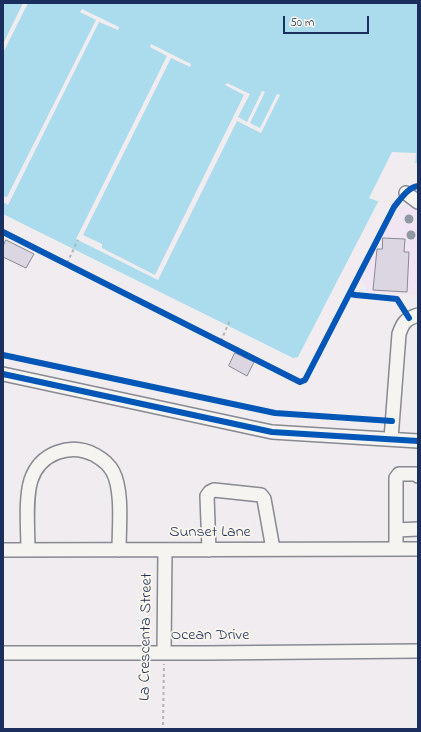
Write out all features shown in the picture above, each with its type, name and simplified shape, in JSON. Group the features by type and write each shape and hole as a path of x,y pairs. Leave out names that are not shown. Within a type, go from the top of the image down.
{"street":[{"path":"406,193 418,202"},
{"path":"391,439 399,334 402,324 409,318 418,315"},
{"path":"3,374 272,432 418,441"},
{"path":"28,550 28,490 31,478 39,463 50,454 70,449 88,451 103,460 113,471 120,507 119,550"},
{"path":"396,549 396,478 399,474 416,474 418,476"},
{"path":"209,550 208,496 210,492 214,490 261,495 264,499 273,550"},
{"path":"396,530 418,529"},
{"name":"Sunset Lane","path":"3,550 418,549"},
{"name":"La Crescenta Street","path":"164,653 165,550"},
{"name":"Ocean Drive","path":"3,653 418,651"}],"path":[{"path":"67,264 78,240"},
{"path":"60,260 74,267"},
{"path":"221,341 230,320"},
{"path":"214,338 228,345"}],"shaded area":[{"path":"418,196 418,295 368,292 361,279 396,209"}],"water":[{"path":"3,3 418,3 418,163 415,163 393,177 378,202 298,357 293,358 3,214"}],"pier":[{"path":"23,3 28,3 3,53 3,44"},
{"path":"82,9 119,27 118,30 99,22 8,205 3,202 3,196 7,197 96,20 80,12"},
{"path":"151,44 191,64 190,67 171,58 83,235 102,244 102,248 155,275 244,95 225,85 227,83 250,94 238,117 247,122 262,91 265,92 250,123 260,128 277,94 280,95 261,133 237,121 158,280 76,239 167,56 150,47"},
{"path":"392,152 416,153 415,165 394,178 380,202 369,198"}],"building":[{"path":"383,238 405,239 404,252 409,252 407,292 373,290 377,249 382,249"},
{"path":"6,240 34,254 26,268 3,257 3,247"},
{"path":"235,353 254,362 247,376 229,366"}],"cycle path":[{"path":"3,232 300,382 305,380 394,207 408,191 418,186"},
{"path":"350,294 397,299 409,318"},
{"path":"3,355 275,413 392,421"},
{"path":"3,374 272,432 418,441"}]}
